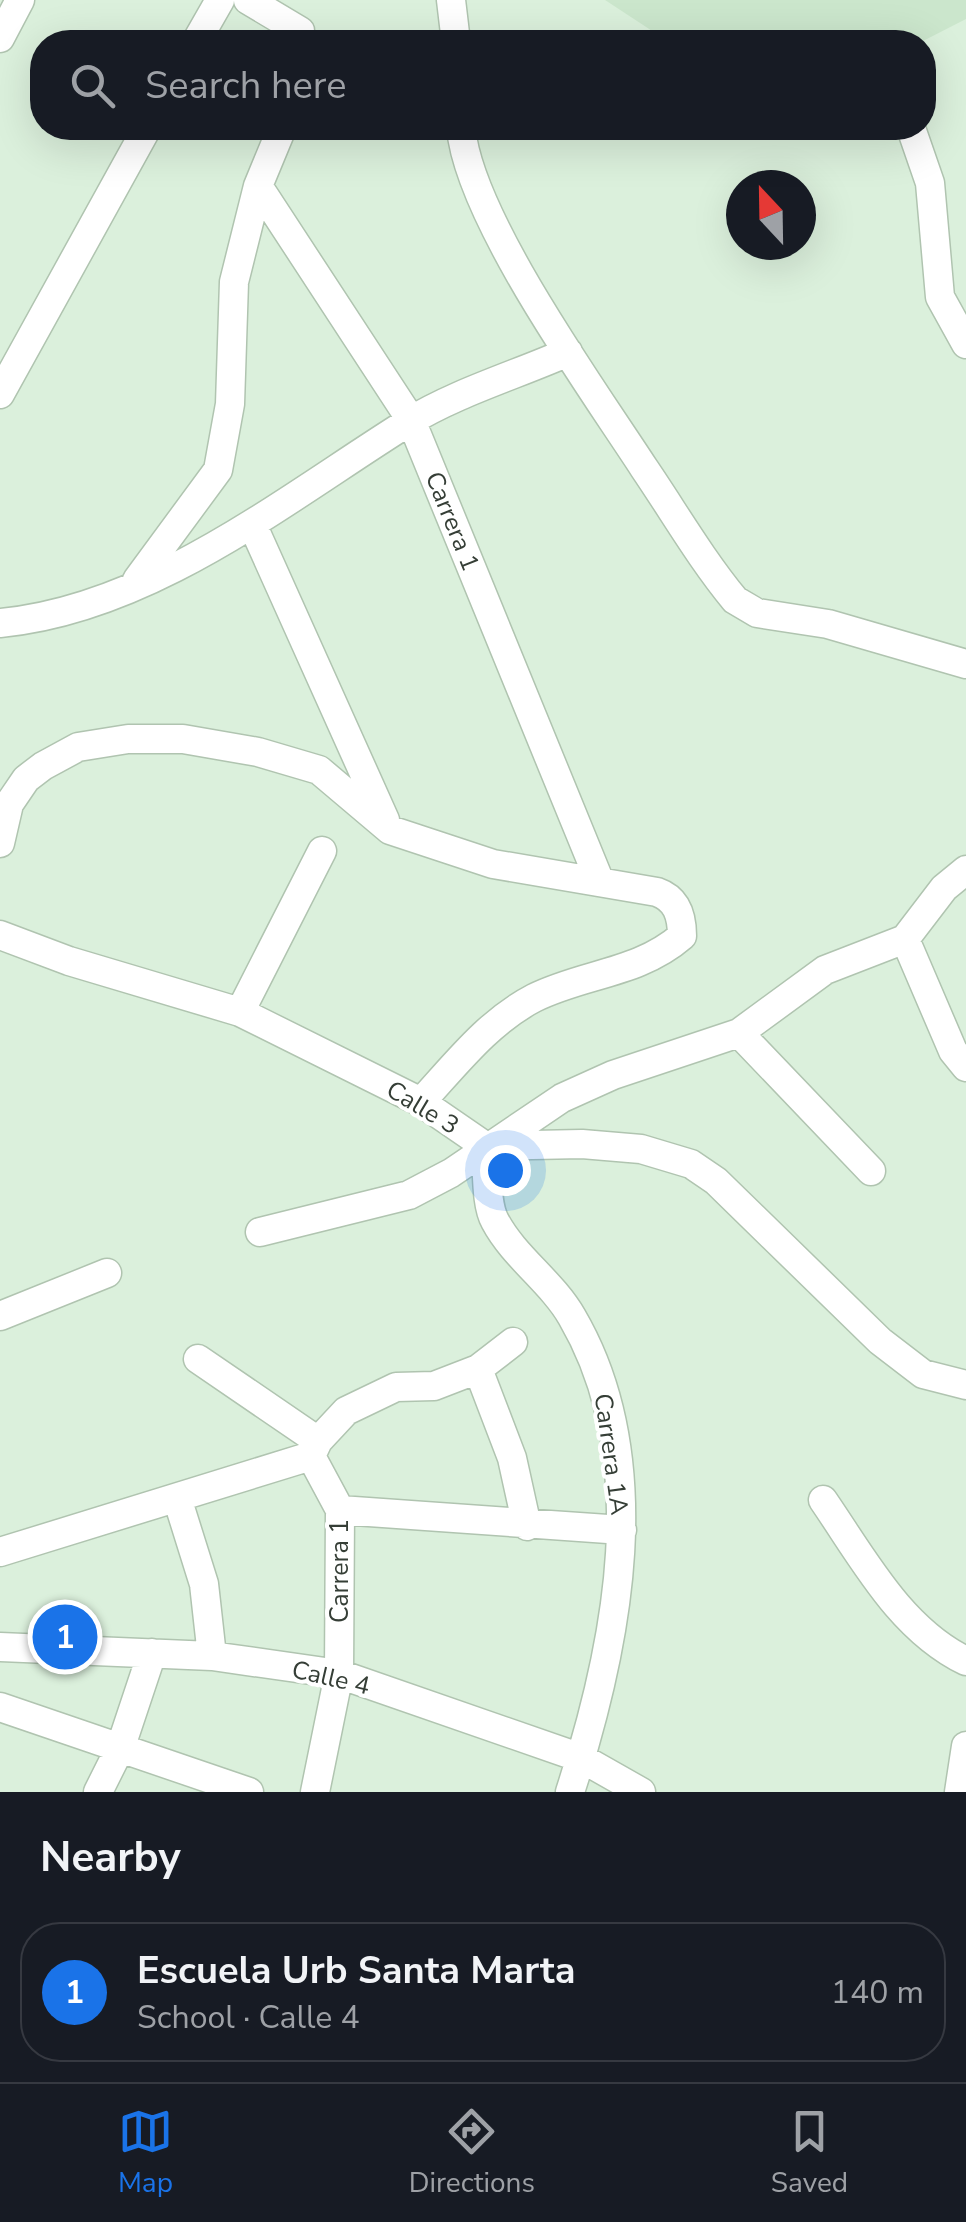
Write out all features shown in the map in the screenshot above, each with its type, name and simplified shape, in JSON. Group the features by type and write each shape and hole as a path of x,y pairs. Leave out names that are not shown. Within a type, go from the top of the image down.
{"street":[{"path":"0,38 20,0"},
{"path":"203,30 220,0"},
{"path":"248,0 298,30"},
{"path":"451,0 455,30"},
{"path":"0,394 140,140"},
{"path":"133,586 218,470 230,404 234,282 258,186 277,140"},
{"path":"463,140 474,178 498,228 568,352 735,600 757,612 828,624 966,664"},
{"path":"915,140 930,182 966,344"},
{"name":"Carrera 1","path":"258,186 412,420 600,882"},
{"path":"0,623 70,609 133,586 253,526 412,420 568,352"},
{"path":"253,526 390,830"},
{"path":"0,843 9,804 26,779 78,747 128,739 183,739 258,752 320,770 390,830 493,864 667,896 678,908 682,936 644,963 558,988 498,1020 421,1102"},
{"path":"240,1012 322,851"},
{"path":"260,1232 409,1195 450,1173 562,1098 613,1075 740,1033 826,970 905,939 944,888 966,870"},
{"name":"Calle 3","path":"0,935 69,962 240,1012 421,1102 485,1146 582,1144 641,1150 691,1164 716,1181 880,1341 923,1374 966,1385"},
{"path":"905,939 954,1051 966,1067"},
{"path":"740,1033 871,1171"},
{"name":"Carrera 1A","path":"485,1146 494,1219 571,1315 607,1392 622,1530 603,1668 570,1792"},
{"path":"0,1316 106,1273"},
{"path":"0,1552 178,1500 314,1448 346,1411 396,1387 434,1386 478,1369 512,1342"},
{"name":"Carrera 1","path":"198,1359 314,1448 340,1510 338,1674 315,1792"},
{"path":"478,1369 512,1458 528,1526"},
{"path":"178,1500 204,1584 212,1656"},
{"path":"822,1500 896,1606 948,1652 966,1661"},
{"path":"340,1510 622,1530"},
{"name":"Calle 4","path":"0,1647 212,1656 338,1674 581,1758 642,1792"},
{"path":"98,1792 122,1746 152,1652"},
{"path":"0,1707 250,1792"},
{"path":"960,1792 966,1746"}],"shaded area":[{"path":"605,0 966,0 966,19 936,34 936,30 651,30"}],"place":[{"name":"Escuela Urb Santa Marta","path":"65,1637"}]}
